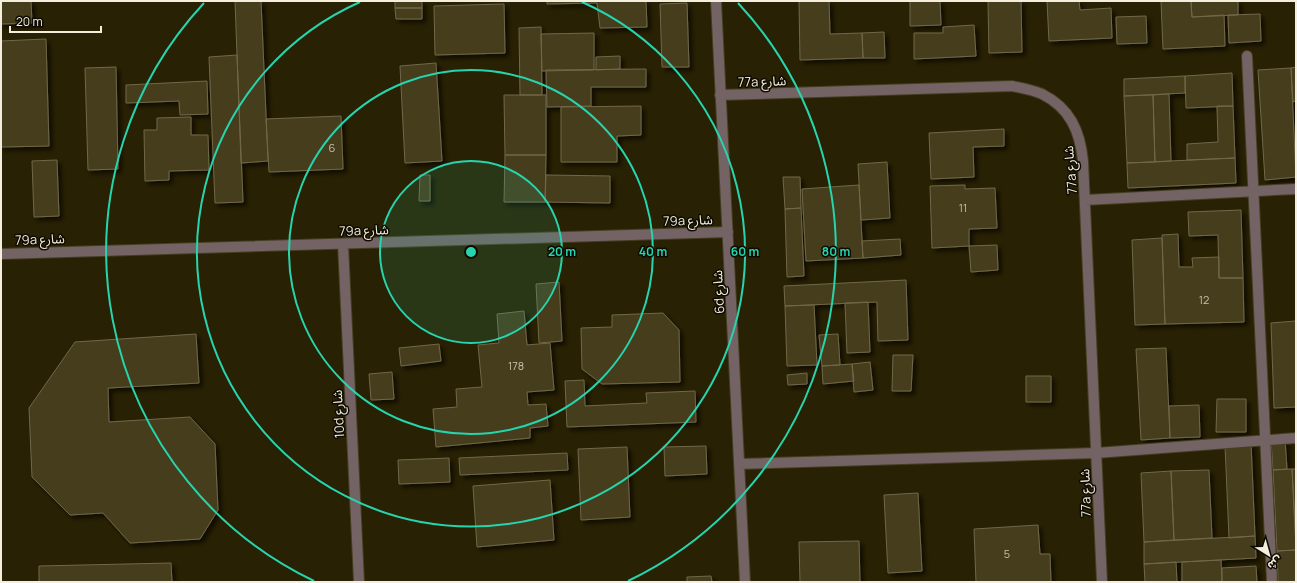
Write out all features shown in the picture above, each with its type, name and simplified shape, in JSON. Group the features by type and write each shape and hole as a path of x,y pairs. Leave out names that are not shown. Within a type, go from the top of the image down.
{"street":[{"name":"6d شارع","path":"716,1 746,582"},
{"path":"1247,56 1272,582"},
{"name":"77a شارع","path":"720,95 1012,86 1041,93 1062,107 1074,122 1081,141 1085,200 1102,582"},
{"path":"1085,200 1296,189"},
{"name":"79a شارع","path":"1,254 728,232"},
{"name":"10d شارع","path":"343,244 359,582"},
{"path":"739,464 1096,453 1296,438"}],"building":[{"path":"1,1 31,1 32,23 1,24"},
{"path":"235,1 261,1 268,161 241,163"},
{"path":"395,1 422,1 422,8 395,8"},
{"path":"547,1 646,1 647,27 600,28 597,3 547,4"},
{"path":"799,1 829,1 830,34 862,33 863,58 800,60"},
{"path":"910,1 940,1 941,25 910,26"},
{"path":"988,1 1021,1 1022,52 989,53"},
{"path":"1047,1 1079,1 1080,10 1111,8 1112,38 1049,41"},
{"path":"1161,1 1191,1 1192,17 1224,15 1225,46 1163,49"},
{"path":"1191,1 1238,1 1238,15 1192,17"},
{"path":"687,3 689,67 662,67 660,4"},
{"path":"504,4 505,53 435,55 434,6"},
{"path":"395,8 422,8 422,19 396,19"},
{"path":"1260,14 1261,41 1229,43 1228,15"},
{"path":"1146,16 1147,43 1117,44 1116,17"},
{"path":"974,25 976,56 914,59 914,33 943,33 943,27"},
{"path":"541,27 542,95 520,95 519,28"},
{"path":"884,32 885,58 863,58 862,33"},
{"path":"594,33 594,70 542,71 541,34"},
{"path":"46,39 49,146 1,147 1,41"},
{"path":"237,55 243,202 215,203 209,57"},
{"path":"620,56 620,69 596,70 596,57"},
{"path":"436,63 442,161 405,163 400,66"},
{"path":"116,67 118,169 88,170 85,68"},
{"path":"1296,67 1296,101 1293,102 1291,68"},
{"path":"1291,68 1296,177 1265,180 1258,70"},
{"path":"646,69 646,87 591,87 591,106 547,107 546,70"},
{"path":"1232,73 1233,106 1186,108 1185,76"},
{"path":"1185,76 1185,93 1124,96 1124,79"},
{"path":"207,81 208,114 180,115 179,101 126,103 126,85"},
{"path":"1169,94 1171,161 1155,162 1153,95"},
{"path":"504,95 546,95 546,155 505,155"},
{"path":"1153,95 1155,162 1127,163 1124,96"},
{"path":"641,106 641,135 617,136 617,162 561,162 561,107"},
{"path":"1217,106 1233,106 1235,158 1187,160 1187,144 1218,142"},
{"path":"341,116 343,169 269,172 266,119"},
{"path":"191,117 191,135 208,135 209,170 169,171 169,180 145,181 144,130 157,130 157,118"},
{"path":"1004,129 1004,146 973,147 974,177 931,179 929,133"},
{"path":"505,155 546,155 545,202 504,202"},
{"path":"1235,158 1236,183 1128,188 1127,163"},
{"path":"57,160 59,216 34,217 32,161"},
{"path":"887,162 890,218 861,220 858,164"},
{"path":"420,175 430,175 430,201 419,201"},
{"path":"546,175 610,176 610,203 545,202"},
{"path":"783,177 800,177 801,208 785,209"},
{"path":"859,185 863,258 806,261 802,189"},
{"path":"965,185 965,189 995,188 997,228 969,229 969,246 932,248 930,186"},
{"path":"801,208 804,276 787,277 785,209"},
{"path":"1241,210 1243,278 1219,278 1218,235 1189,236 1188,212"},
{"path":"1178,234 1179,267 1193,267 1192,258 1219,257 1219,278 1243,278 1244,322 1165,324 1162,235"},
{"path":"1162,238 1165,324 1135,325 1132,240"},
{"path":"900,239 901,255 863,258 862,241"},
{"path":"997,245 998,270 971,272 969,246"},
{"path":"906,280 908,340 878,341 877,302 785,306 784,286"},
{"path":"559,282 562,341 539,343 536,284"},
{"path":"868,302 870,352 847,353 845,303"},
{"path":"814,305 817,365 787,366 785,306"},
{"path":"524,311 527,345 550,343 554,390 527,392 528,405 546,404 548,426 530,428 530,438 436,447 433,409 457,407 456,389 482,387 478,345 499,343 497,314"},
{"path":"663,313 679,330 680,382 602,384 582,369 581,328 612,327 612,315"},
{"path":"1296,321 1296,407 1274,408 1271,323"},
{"path":"196,334 199,383 108,388 109,422 190,417 215,444 218,510 200,539 130,543 103,513 70,515 32,477 29,408 75,342"},
{"path":"838,334 840,365 822,366 819,335"},
{"path":"439,344 441,361 401,366 399,348"},
{"path":"1166,348 1170,438 1141,440 1136,349"},
{"path":"893,355 913,355 911,391 892,391"},
{"path":"870,362 873,390 854,392 852,364"},
{"path":"852,364 854,381 823,384 822,366"},
{"path":"392,372 394,399 371,400 369,374"},
{"path":"807,373 807,384 788,385 787,375"},
{"path":"1026,376 1051,376 1051,402 1026,402"},
{"path":"584,380 585,406 647,403 646,393 695,391 696,422 567,427 565,381"},
{"path":"1217,399 1246,399 1246,432 1216,432"},
{"path":"1199,405 1200,437 1170,438 1169,406"},
{"path":"1285,439 1287,469 1273,470 1271,440"},
{"path":"1251,443 1255,536 1229,538 1225,445"},
{"path":"706,446 707,474 665,476 664,447"},
{"path":"627,447 630,517 581,520 578,449"},
{"path":"567,453 568,470 460,475 459,458"},
{"path":"449,458 450,482 399,484 398,460"},
{"path":"1292,469 1296,550 1277,551 1273,470"},
{"path":"1292,469 1296,469 1296,539"},
{"path":"1209,470 1212,538 1174,540 1171,471"},
{"path":"1171,471 1174,540 1144,542 1141,473"},
{"path":"550,480 554,540 477,547 473,486"},
{"path":"918,493 922,571 888,573 884,495"},
{"path":"1038,525 1040,554 1050,554 1051,582 976,582 974,529"},
{"path":"1255,536 1256,558 1144,564 1144,542"},
{"path":"859,541 860,582 800,582 799,542"},
{"path":"1296,550 1296,582 1278,582 1277,551"},
{"path":"1221,560 1222,582 1182,582 1182,562"},
{"path":"1176,562 1177,582 1145,582 1144,564"},
{"path":"171,563 172,582 39,582 39,566"},
{"path":"1256,566 1257,582 1222,582 1222,568"},
{"path":"711,576 712,582 687,582 687,577"}]}
